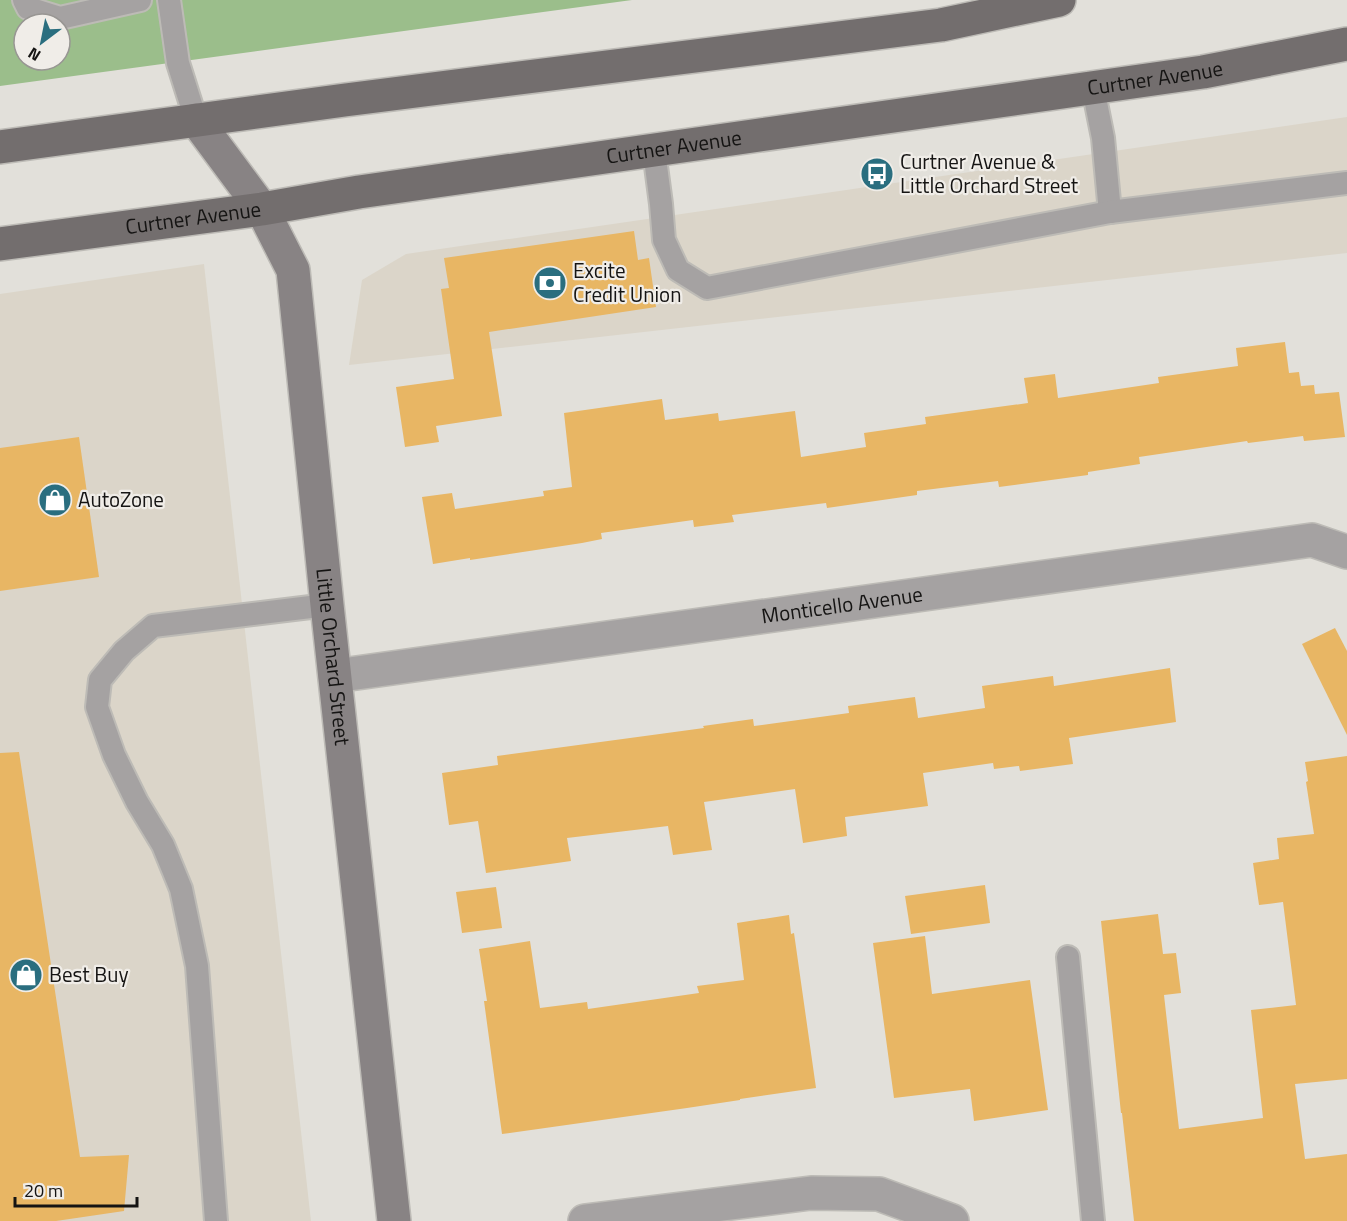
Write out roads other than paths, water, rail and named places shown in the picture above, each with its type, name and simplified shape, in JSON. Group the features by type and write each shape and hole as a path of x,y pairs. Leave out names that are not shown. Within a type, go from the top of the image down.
{"main road":[{"path":"0,147 345,100 941,25 1059,0"},
{"name":"Curtner Avenue","path":"0,244 262,209 359,192 1203,72 1347,44"}],"street":[{"name":"Little Orchard Street","path":"196,120 262,209 293,270 394,1221"},
{"name":"Monticello Avenue","path":"335,676 1312,540 1347,552"},
{"path":"585,1221 811,1193 879,1194 952,1221"}],"lane":[{"path":"24,0 28,8 60,18 140,0"},
{"path":"169,0 178,63 196,120"},
{"path":"1093,88 1103,138 1110,212"},
{"path":"654,151 663,240 678,270 707,288 1110,212 1347,183"},
{"path":"216,1221 197,966 181,889 163,845 136,802 114,754 97,707 100,680 124,651 153,626 327,605"},
{"path":"1068,957 1093,1221"}],"place":[{"name":"Curtner Avenue & Little Orchard Street","path":"877,174"},
{"name":"Excite Credit Union","path":"550,283"},
{"name":"AutoZone","path":"55,500"},
{"name":"Best Buy","path":"26,975"}]}
